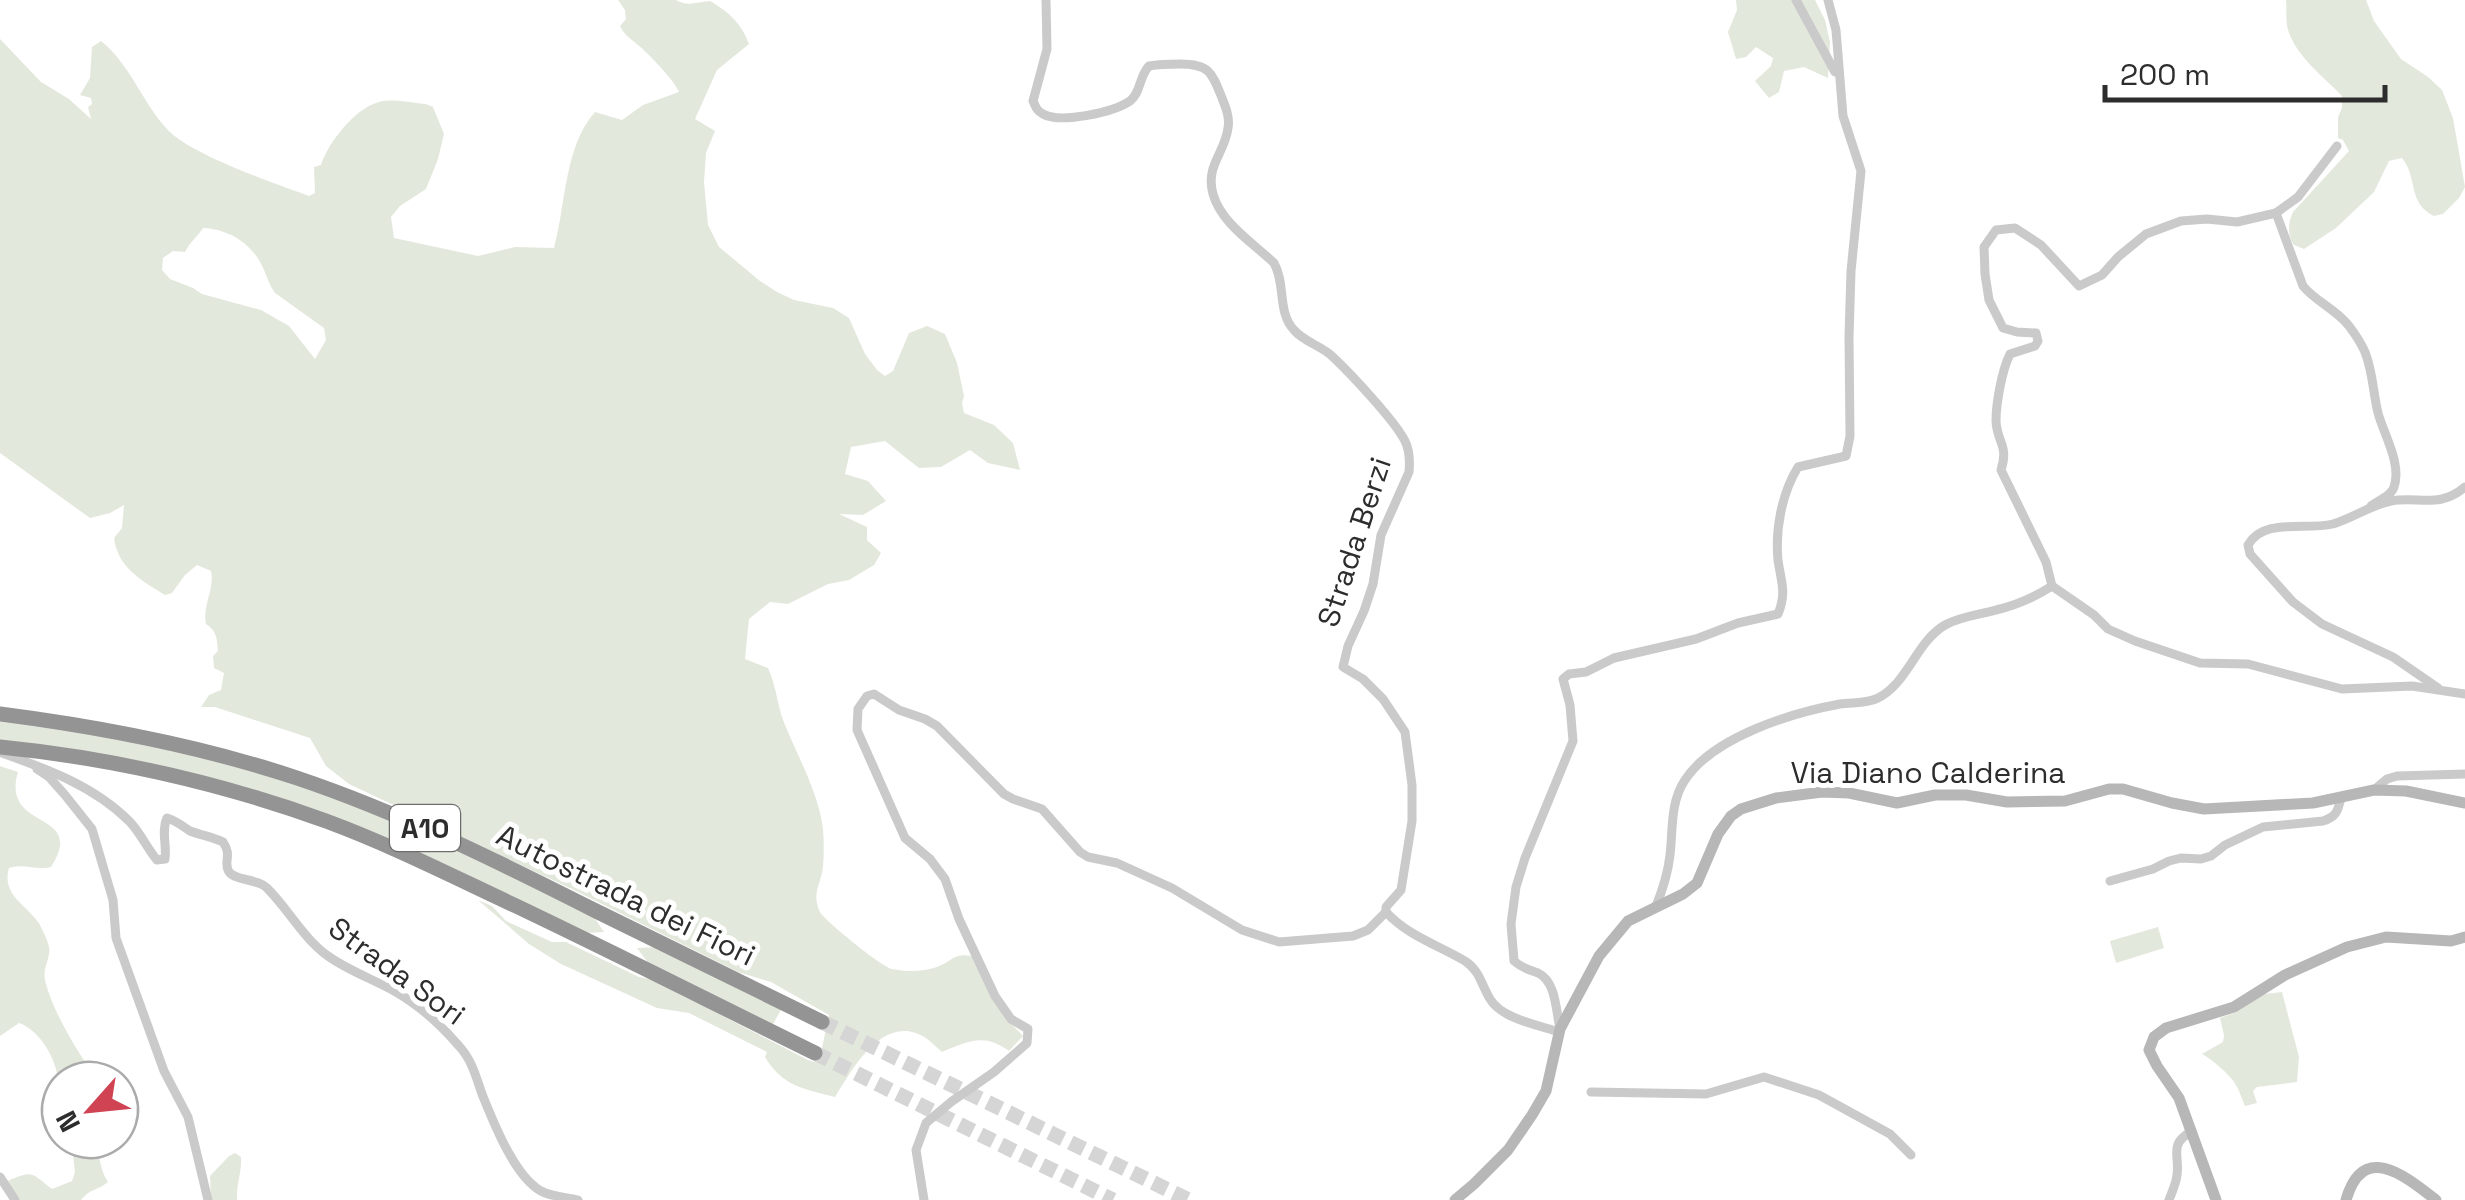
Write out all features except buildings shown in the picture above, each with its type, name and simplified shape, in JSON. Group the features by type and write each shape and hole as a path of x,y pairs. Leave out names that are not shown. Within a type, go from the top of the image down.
{"highway":[{"name":"Autostrada dei Fiori","path":"0,714 181,745 367,803 521,873 822,1022"},
{"name":"Autostrada dei Fiori","path":"4,749 186,778 329,822 424,862 815,1053"}],"main road":[{"name":"Via Diano Calderina","path":"1455,1200 1518,1138 1546,1091 1560,1030 1586,977 1616,933 1628,921 1684,894 1697,883 1718,834 1741,809 1799,794 1849,793 1898,803 1936,795 1966,795 2007,802 2066,800 2108,789 2123,789 2204,810 2313,803 2374,790 2406,790 2465,803"},
{"path":"2216,1200 2180,1098 2149,1050 2154,1037 2166,1028 2234,1007 2285,975 2360,942 2386,937 2451,941 2465,937"},
{"path":"2346,1200 2350,1184 2360,1172 2374,1167 2390,1169 2436,1200"}],"street":[{"name":"Strada Berzi","path":"1046,0 1047,50 1033,101 1045,114 1076,116 1130,101 1149,66 1197,64 1210,72 1229,121 1212,172 1217,204 1230,223 1278,270 1286,316 1294,331 1333,357 1406,444 1409,472 1381,535 1373,584 1348,646 1344,667 1383,699 1405,732 1412,821 1401,890 1386,912"},
{"path":"1796,0 1838,79"},
{"path":"1560,1030 1548,981 1514,961 1511,924 1525,858 1572,741 1564,679 1614,658 1778,614 1785,597 1778,556 1786,486 1798,467 1846,456 1850,436 1851,271 1861,170 1842,116 1836,30 1828,0"},
{"path":"2336,146 2298,197 2276,213 2237,222 2181,221 2146,234 2102,275 2079,286 2041,245 2015,228 1996,230 1984,247 1989,300 2003,328 2036,333 2038,340 2035,346 2010,354 2005,364 1996,421 2006,455 2002,470 2046,562 2052,586 2108,628 2200,663 2248,664 2342,689 2412,686 2465,694"},
{"path":"2276,213 2302,286 2340,315 2365,352 2396,472 2389,495 2366,511"},
{"path":"2440,690 2394,657 2322,624 2293,602 2250,554 2248,545 2260,530 2323,526 2392,501 2436,502 2465,487"},
{"path":"1656,906 1666,884 1672,819 1683,782 1706,756 1727,740 1790,718 1875,700 1894,687 1936,632 1963,617 2034,598 2052,586"},
{"path":"924,1200 916,1150 926,1123 1026,1043 1028,1029 1011,1019 996,996 945,879 930,859 905,838 857,730 858,709 867,696 874,694 936,726 1004,794 1042,809 1088,857 1117,863 1172,888 1242,930 1279,942 1352,936 1368,930 1386,912 1410,932 1475,969 1499,1009 1560,1030"},
{"name":"Strada Sori","path":"4,749 30,764 50,769 108,802 132,824 157,860 165,860 167,818 194,833 224,842 229,873 266,886 301,931 326,955 396,992 440,1024 472,1064 498,1130 527,1179 540,1190 578,1200"},
{"path":"30,764 48,777 92,829 113,900 116,938 164,1070 188,1117 208,1200"},
{"path":"2374,790 2397,776 2465,774"},
{"path":"2110,881 2181,858 2211,856 2225,844 2263,827 2324,821 2338,811 2341,798"},
{"path":"1592,1092 1706,1094 1764,1078 1818,1094 1890,1134 1912,1154"},
{"path":"2169,1200 2177,1178 2175,1151 2181,1137 2192,1131"},
{"path":"0,1177 15,1200"}],"shaded area":[{"path":"618,0 676,0 688,4 710,1 734,19 749,44 717,70 695,119 715,131 706,153 704,182 708,225 719,247 777,292 794,300 833,308 849,318 865,354 885,376 893,371 909,333 927,326 945,334 957,363 964,413 994,425 1013,443 1020,470 988,463 970,450 941,467 919,468 885,441 851,447 845,474 868,481 886,501 863,515 839,514 867,527 867,540 881,553 874,565 849,580 828,584 788,604 770,602 749,619 745,659 768,668 783,720 817,801 824,838 823,867 816,894 820,912 854,943 892,969 926,970 957,957 972,956 1007,1019 1023,1036 1009,1051 984,1041 968,1042 942,1052 916,1033 890,1034 868,1050 835,1097 786,1080 765,1057 767,1052 689,1013 657,1008 561,964 529,944 478,900 492,906 506,921 653,980 808,1060 814,1062 822,1048 829,1015 771,982 738,972 349,784 326,766 310,738 215,707 201,707 209,695 221,690 224,673 214,668 217,639 206,624 211,571 197,565 172,593 165,595 132,572 120,557 114,538 122,528 124,505 90,518 0,453 0,39 41,82 91,119 91,98 80,95 90,78 92,47 101,41 178,139 234,167 309,196 315,193 314,167 321,165 336,137 361,111 390,100 433,107 444,134 438,159 426,189 391,217 394,238 478,256 515,247 554,248 577,142 595,112 622,120 643,105 679,92 661,67 620,26 626,19","holes":["203,228 232,235 247,246 260,261 275,293 324,328 326,340 315,359 289,326 261,310 202,294 170,279 162,270 163,258 173,251 185,252"]},
{"path":"1736,0 1815,0 1830,42 1828,78 1804,67 1784,71 1779,92 1769,98 1755,81 1771,66 1773,58 1756,47 1746,57 1736,59 1728,32 1737,10"},
{"path":"2286,0 2366,0 2374,21 2401,59 2442,90 2453,118 2465,187 2443,214 2434,216 2420,204 2402,158 2389,161 2374,192 2336,228 2304,249 2294,245 2289,229 2293,212 2349,151 2338,138 2342,96 2293,42 2287,25"},
{"path":"0,720 95,734 189,754 327,795 484,862 594,917 604,932 585,933 333,817 0,740"},
{"path":"0,766 18,772 16,791 21,804 59,836 59,849 51,867 9,868 8,878 12,893 35,918 48,943 44,976 50,996 84,1060 53,1060 37,1035 19,1023 0,1036"},
{"path":"2158,927 2164,948 2116,963 2110,941"},
{"path":"657,947 782,1008 772,1026 649,964 637,948"},
{"path":"2282,992 2299,1057 2297,1082 2257,1087 2253,1091 2257,1103 2245,1106 2232,1079 2202,1054 2223,1042 2220,1018 2264,994"},
{"path":"235,1153 241,1157 237,1200 211,1200 210,1176"},
{"path":"74,1160 100,1160 108,1182 81,1200 18,1200 8,1181 28,1174 52,1189 72,1181"}],"tunnel":[{"path":"822,1022 1189,1200"},
{"path":"815,1053 1113,1200"}]}
